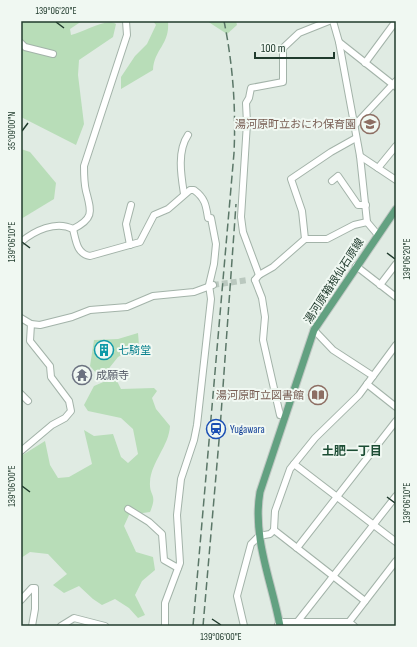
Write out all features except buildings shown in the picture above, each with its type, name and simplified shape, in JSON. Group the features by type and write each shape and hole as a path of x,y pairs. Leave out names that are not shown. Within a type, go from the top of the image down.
{"main road":[{"name":"湯河原箱根仙石原線","path":"279,625 259,536 257,516 260,492 314,330 396,209"}],"street":[{"path":"73,230 87,220 91,210 84,182 84,166 127,35 126,21"},
{"path":"365,63 396,21"},
{"path":"280,415 263,340 265,317 262,298 243,232 241,217 248,123 246,103 252,88 283,82 283,48 299,33 334,22 340,42 360,156 367,222 378,234"},
{"path":"340,42 365,63 395,84 354,126"},
{"path":"21,43 25,46 53,54"},
{"path":"184,194 180,172 183,142 188,134"},
{"path":"305,239 302,211 291,179 356,138"},
{"path":"378,168 396,146"},
{"path":"360,156 396,180"},
{"path":"332,181 338,176 358,205 366,204"},
{"path":"21,242 35,231 44,228 69,227 73,230 79,250 90,256 140,242 154,215 168,209 184,194 194,190 206,203 209,226"},
{"path":"130,245 126,224 131,205"},
{"path":"165,626 165,603 180,563 177,515 181,479 197,426 216,244 211,218 208,218"},
{"path":"248,280 257,277 273,267 305,239 327,239 354,225 367,222"},
{"path":"380,285 396,264"},
{"path":"356,266 396,297"},
{"path":"21,318 31,324 40,325 51,323 67,317 72,317 90,310 127,307 153,296 194,292 211,285"},
{"path":"21,451 52,425 65,418 70,411 69,401 51,377 50,366 30,341 31,324"},
{"path":"314,330 333,350 373,376"},
{"path":"244,626 237,596 252,544 259,536 270,534 274,530 275,511 290,469 315,438 359,395 396,345"},
{"path":"367,384 396,406"},
{"path":"21,394 28,401"},
{"path":"297,548 396,421"},
{"path":"294,464 396,542"},
{"path":"298,621 396,496"},
{"path":"128,509 149,522 162,534 164,560 178,568"},
{"path":"274,530 366,600"},
{"path":"279,625 298,621 350,625 366,600 396,561"},
{"path":"21,600 32,588 35,588 35,609 32,626"},
{"path":"62,626 74,618 105,626"}],"green space":[{"path":"21,21 82,21 70,29 71,35 107,22 116,24 113,37 79,60 78,75 84,124 76,145 21,117"},
{"path":"153,21 168,21 168,29 167,36 156,57 153,70 121,89 121,77 135,56 147,44 156,25"},
{"path":"207,21 236,21 237,25 227,34"},
{"path":"21,149 30,152 56,183 54,199 21,219"},
{"path":"138,333 139,345 118,357 106,372 97,374 90,366 94,340 118,339"},
{"path":"115,377 121,389 154,388 157,391 152,398 156,409 170,426 167,440 151,475 150,487 153,501 150,512 129,515 124,526 136,552 153,557 155,570 142,581 135,595 145,615 138,618 129,608 115,599 102,605 79,586 64,593 53,585 67,574 48,554 30,552 21,558 21,456 45,441 50,465 58,478 69,477 92,464 84,430 94,436 113,434 121,457 128,463 138,454 133,429 121,418 88,411 84,405 94,386"}],"tunnel":[{"path":"213,285 248,280"}],"railway":[{"path":"193,626 234,153 235,120 233,87 230,54 224,21"},
{"path":"203,626 220,429 236,204"}],"place":[{"name":"湯河原町立おにわ保育園","path":"370,124"},
{"name":"七騎堂","path":"104,350"},
{"name":"成願寺","path":"82,375"},
{"name":"湯河原町立図書館","path":"318,395"},
{"name":"Yugawara","path":"216,429"}],"district":[{"name":"土肥一丁目","path":"352,451"}]}
